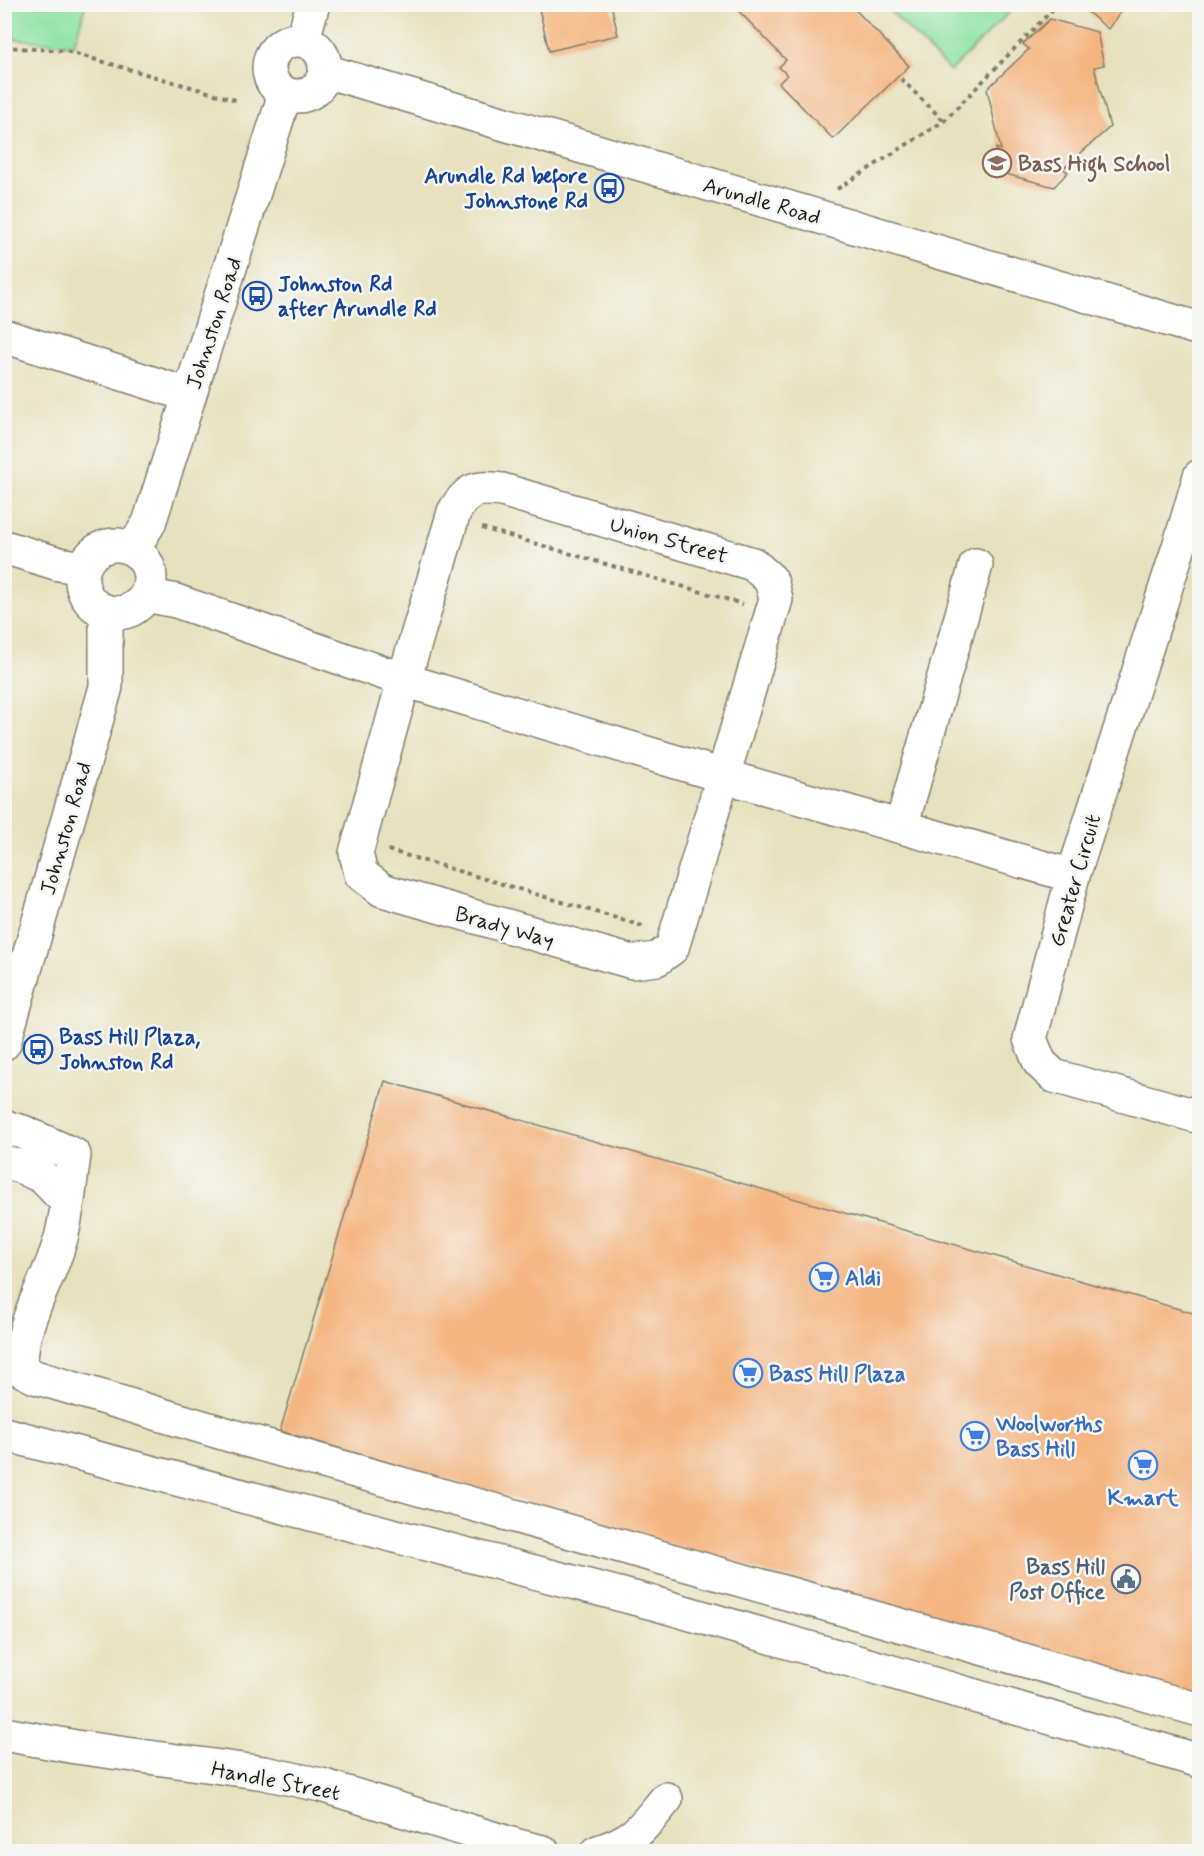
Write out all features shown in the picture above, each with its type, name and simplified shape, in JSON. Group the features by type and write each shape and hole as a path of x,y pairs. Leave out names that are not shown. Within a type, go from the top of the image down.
{"street":[{"path":"303,39 313,4"},
{"path":"303,39 319,49 324,58 326,71 317,89 298,96 285,94 271,80 269,70 271,57 276,49 285,42 303,39"},
{"name":"Arundle Road","path":"326,71 1200,329"},
{"name":"Johnston Road","path":"133,549 149,523 285,94"},
{"path":"4,336 189,395"},
{"name":"Greater Circuit","path":"1200,476 1191,537 1073,876 1030,1039 1040,1064 1054,1076 1200,1117"},
{"name":"Union Street","path":"404,680 452,519 463,496 482,488 514,494 753,564 771,580 776,599 723,776"},
{"path":"110,545 122,545 133,549 142,556 147,565 150,586 147,595 128,611 116,613 106,611 95,606 88,597 83,584 84,568 90,557 110,545"},
{"path":"4,547 59,564 84,568"},
{"path":"901,827 976,565"},
{"path":"147,595 176,601 404,680 723,776 1073,876"},
{"name":"Johnston Road","path":"4,1043 106,687 106,611"},
{"name":"Brady Way","path":"404,680 356,853 361,874 382,890 632,962 657,959 672,948 723,776"},
{"path":"4,1127 23,1132 74,1155 61,1238 29,1316 21,1352 21,1370 35,1377 268,1447 1200,1710"},
{"path":"4,1162 43,1177 67,1202"},
{"path":"4,1434 653,1603 1200,1761"},
{"name":"Handle Street","path":"4,1734 76,1747 264,1773 321,1785 518,1846 543,1851"},
{"path":"598,1851 617,1846 635,1836 666,1799"}],"path":[{"path":"801,212 944,121 1058,4"},
{"path":"4,47 66,51 239,101"},
{"path":"901,79 944,121"},
{"path":"452,519 772,613"},
{"path":"359,842 675,936"}],"green space":[{"path":"4,5 86,5 74,45 5,38"},
{"path":"884,5 1017,5 950,71"}],"building":[{"path":"538,4 611,4 618,35 549,51"},
{"path":"735,4 850,4 909,66 833,139 779,83 787,75 779,67 786,60 734,6"},
{"path":"1078,4 1127,4 1108,29"},
{"path":"1050,19 1097,32 1104,65 1094,67 1110,127 1063,169 1068,172 1054,187 1002,173 996,148 1001,150 987,89 1029,49 1023,44"},
{"name":"Bass Hill Plaza","path":"385,1081 1200,1315 1200,1698 280,1431"}],"place":[{"name":"Bass High School","path":"997,163"},
{"name":"Arundle Rd before Johnstone Rd","path":"609,188"},
{"name":"Johnston Rd after Arundle Rd","path":"257,296"},
{"name":"Bass Hill Plaza, Johnston Rd","path":"38,1049"},
{"name":"Aldi","path":"824,1277"},
{"name":"Bass Hill Plaza","path":"748,1373"},
{"name":"Woolworths Bass Hill","path":"975,1436"},
{"name":"Kmart","path":"1143,1465"},
{"name":"Bass Hill Post Office","path":"1126,1579"}]}
